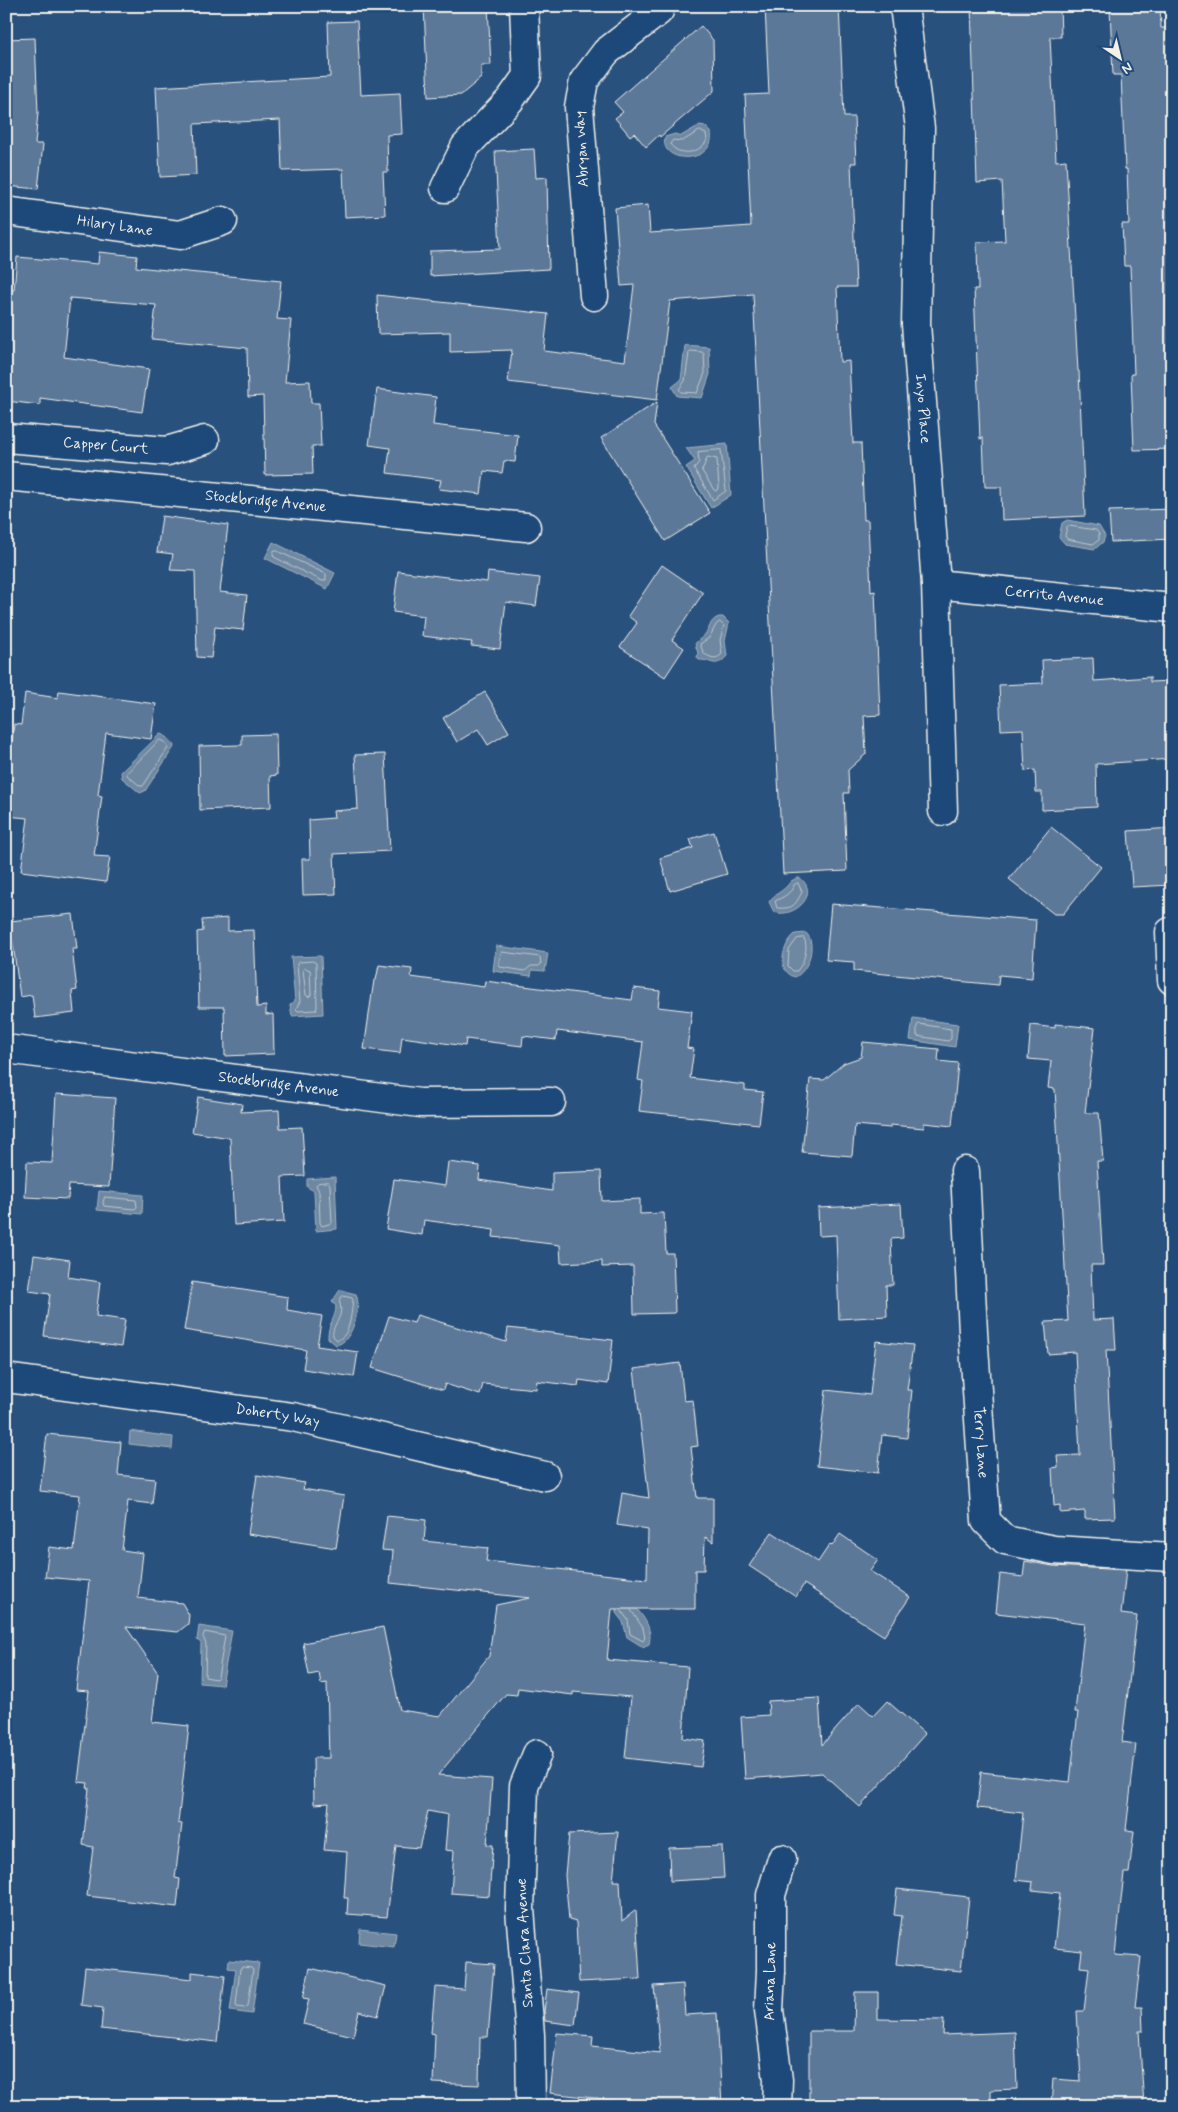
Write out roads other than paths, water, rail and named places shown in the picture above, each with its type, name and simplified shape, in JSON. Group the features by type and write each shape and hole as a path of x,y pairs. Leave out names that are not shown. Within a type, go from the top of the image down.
{"street":[{"path":"445,188 465,147 510,100 527,76 524,6"},
{"name":"Abryan Way","path":"594,296 579,107 584,81 606,52 662,6"},
{"name":"Inyo Place","path":"904,6 920,128 916,324 936,584 943,811"},
{"name":"Hilary Lane","path":"6,211 180,235 222,221"},
{"name":"Capper Court","path":"6,438 168,451 205,440"},
{"name":"Stockbridge Avenue","path":"6,476 526,527"},
{"name":"Cerrito Avenue","path":"936,584 1172,608"},
{"path":"1170,932 1172,980"},
{"name":"Stockbridge Avenue","path":"6,1049 420,1103 552,1102"},
{"name":"Terry Lane","path":"965,1171 973,1332 986,1521 1005,1540 1054,1550 1172,1557"},
{"name":"Doherty Way","path":"6,1378 293,1417 545,1476"},
{"name":"Santa Clara Avenue","path":"531,2106 530,2035 520,1908 524,1786 538,1754"},
{"name":"Ariana Lane","path":"777,2106 778,2080 769,2010 771,1895 782,1859"}],"water":[{"path":"700,125 705,126 711,132 710,143 705,151 688,157 670,153 665,146 665,137 675,134 681,136"},
{"path":"685,345 709,347 710,374 702,398 677,396 672,387 681,380"},
{"path":"727,444 731,495 711,508 686,467 695,461 686,448"},
{"path":"1067,520 1099,526 1105,536 1103,542 1095,549 1065,544 1059,537 1062,523"},
{"path":"273,542 335,573 327,589 265,558"},
{"path":"719,617 723,617 729,623 725,641 727,656 716,663 699,660 695,644 705,635 712,622"},
{"path":"160,734 169,739 174,747 145,791 140,793 122,778 121,772"},
{"path":"800,878 806,884 808,891 802,904 797,909 789,912 774,912 769,902 791,881"},
{"path":"806,933 811,943 810,956 804,969 795,977 785,969 783,963 784,950 795,934"},
{"path":"496,946 548,953 545,971 532,970 531,976 493,971"},
{"path":"321,956 323,1014 292,1016 290,1005 295,1001 291,957"},
{"path":"913,1018 958,1024 955,1047 910,1040"},
{"path":"335,1177 337,1229 316,1231 314,1191 307,1187 307,1179"},
{"path":"99,1191 143,1195 142,1214 97,1210"},
{"path":"340,1290 356,1294 358,1307 354,1324 347,1338 342,1343 336,1345 328,1338 328,1333 336,1311 336,1306 332,1302"},
{"path":"130,1431 173,1437 172,1449 129,1444"},
{"path":"635,1607 644,1619 650,1633 649,1644 643,1647 627,1637 623,1622 616,1613 616,1608"},
{"path":"199,1626 232,1631 222,1685 200,1683 201,1643 197,1640"},
{"path":"360,1929 396,1933 394,1947 359,1943"},
{"path":"229,1960 259,1963 252,2014 230,2011 236,1969 228,1968"}]}
